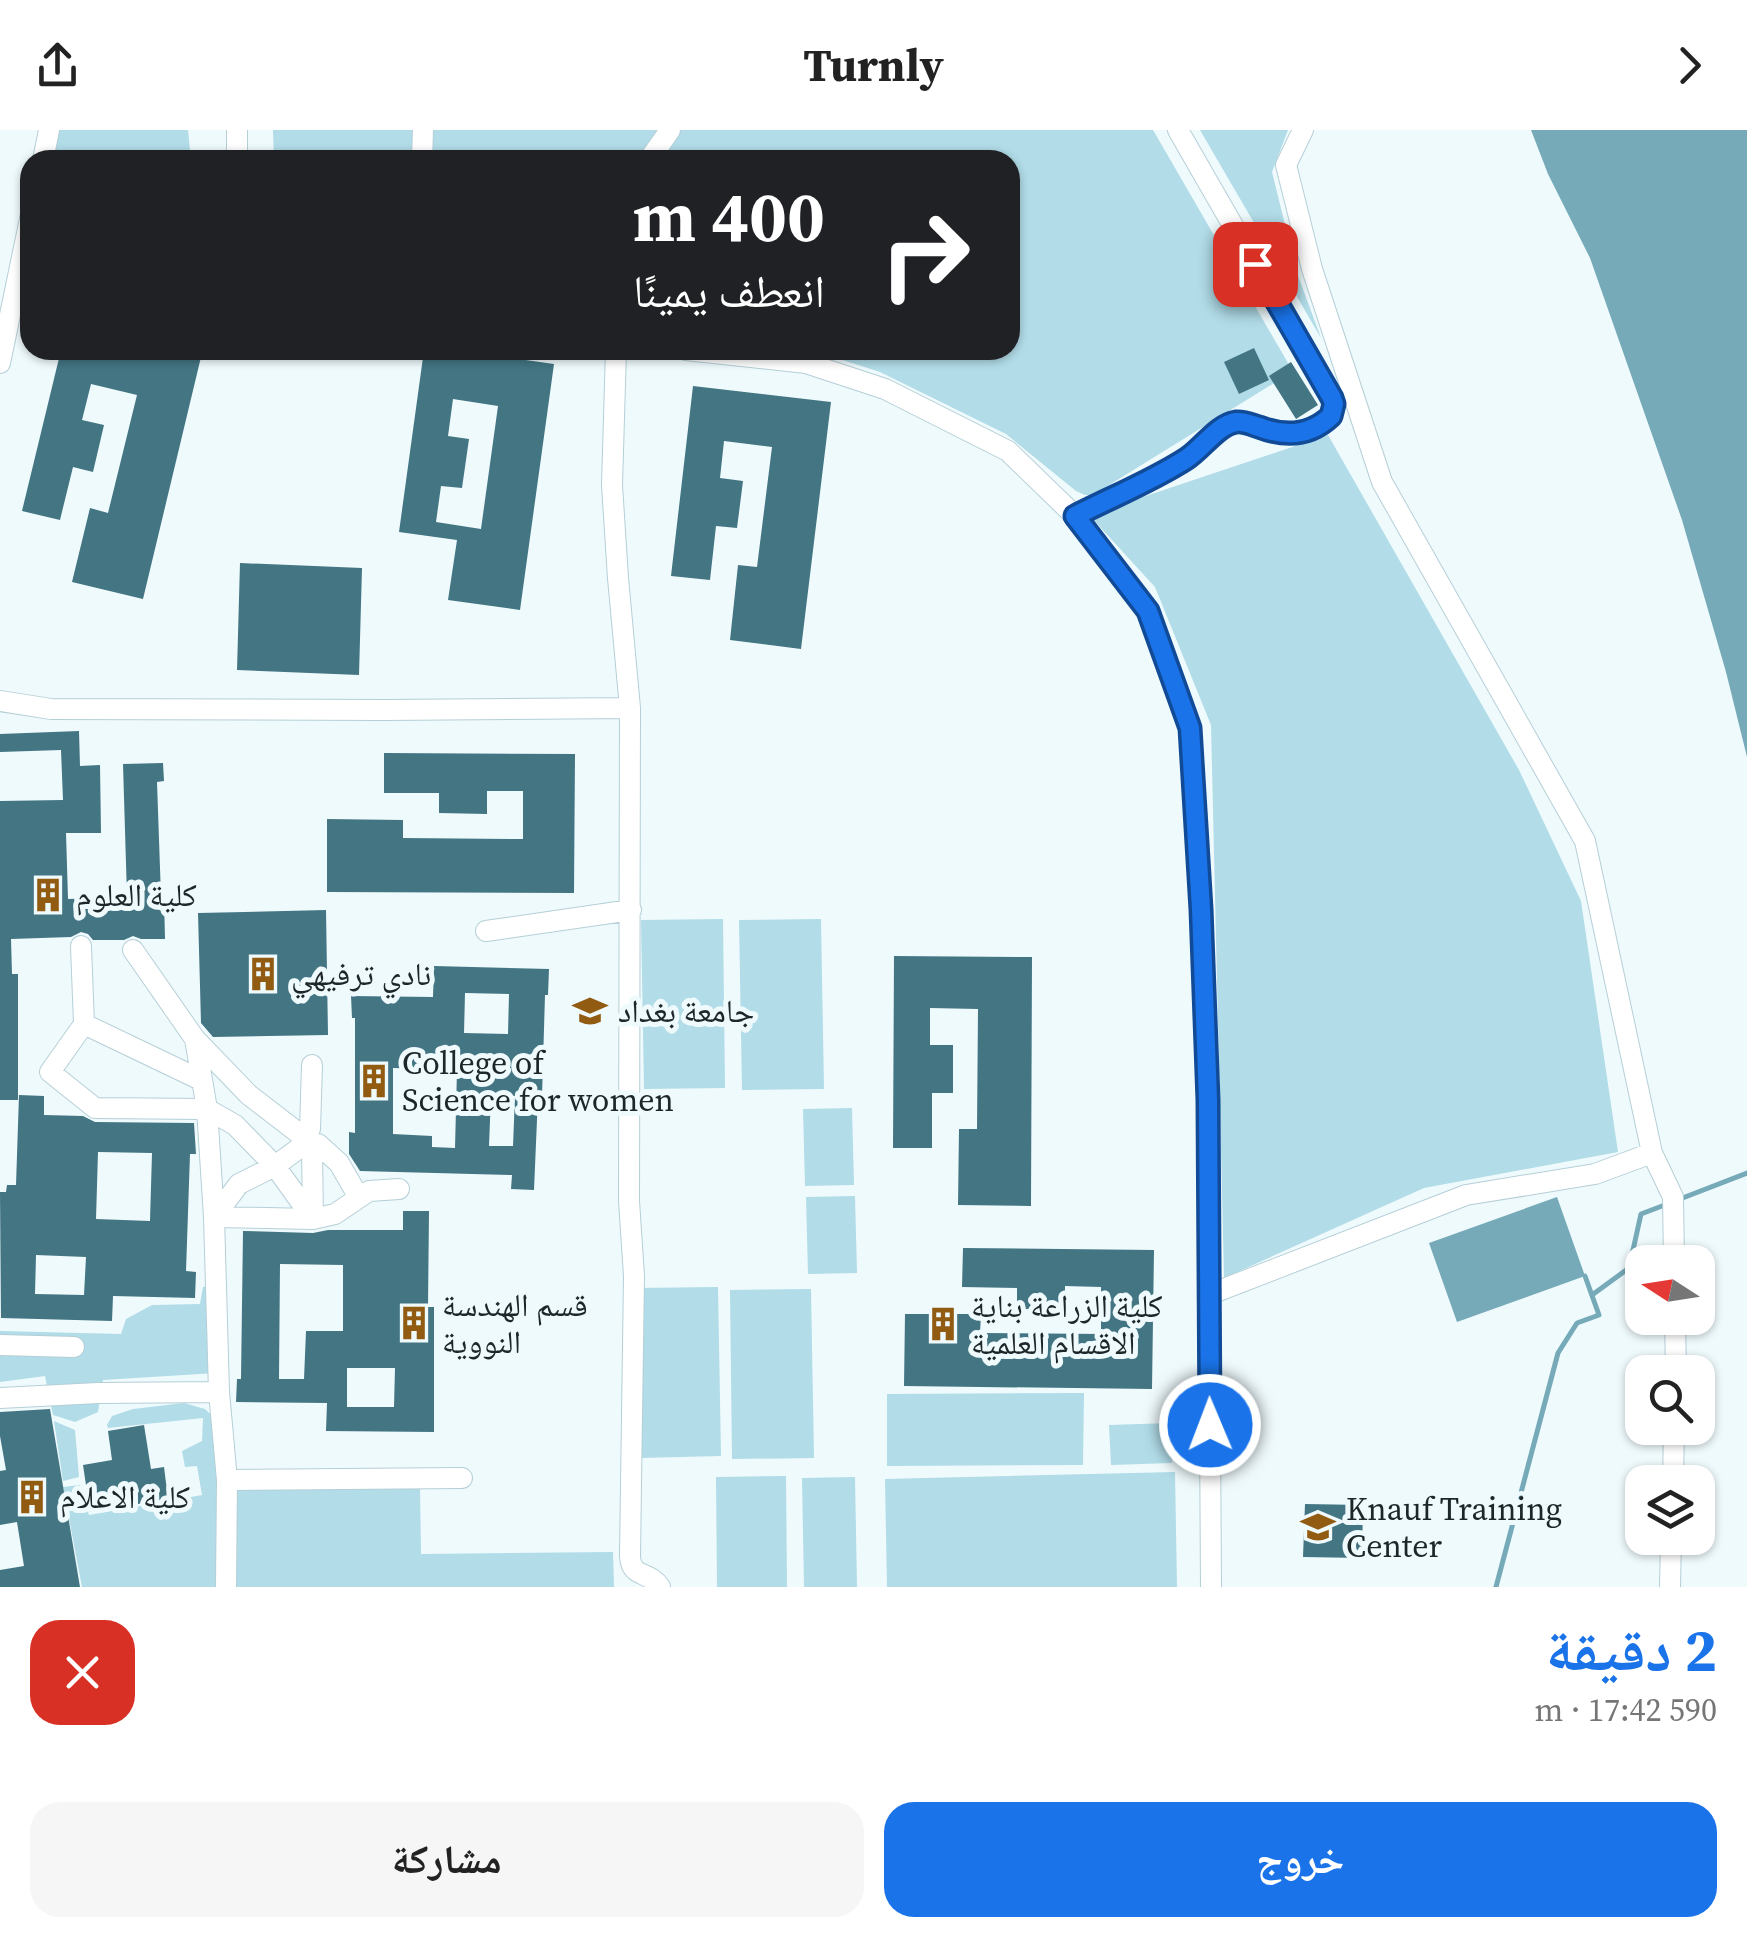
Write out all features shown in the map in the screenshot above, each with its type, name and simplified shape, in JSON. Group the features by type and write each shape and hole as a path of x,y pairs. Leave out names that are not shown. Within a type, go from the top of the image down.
{"street":[{"path":"1075,516 1185,460 1221,428 1236,422 1293,434 1310,431 1327,421 1334,411 1332,398 1178,130"},
{"path":"1304,130 1286,165 1312,269 1382,482 1584,841 1652,1153 1673,1197 1674,1245"},
{"path":"0,363 16,275"},
{"path":"616,360 612,485 630,708 629,1200 634,1276 630,1566 654,1579 660,1587"},
{"path":"778,360 806,363 884,389 1008,452 1075,516 1148,611 1190,728 1208,1100 1212,1587"},
{"path":"0,701 52,709 630,708"},
{"path":"486,931 631,910"},
{"path":"81,946 84,1024 50,1072 95,1108 206,1109 234,1126 275,1166 313,1219"},
{"path":"133,950 195,1039 249,1095 339,1162 358,1196"},
{"path":"84,1024 201,1080"},
{"path":"195,1039 206,1109 214,1217 219,1392 227,1480 226,1587"},
{"path":"312,1065 309,1140 313,1219"},
{"path":"247,1138 249,1095"},
{"path":"214,1217 239,1184 275,1166 309,1140"},
{"path":"1208,1295 1466,1195 1595,1174 1652,1153"},
{"path":"214,1217 313,1219 335,1214 369,1191 399,1189"},
{"path":"0,1345 74,1346"},
{"path":"0,1398 219,1392"},
{"path":"227,1480 462,1478"},
{"path":"1670,1587 1671,1555"}],"shaded area":[{"path":"57,130 188,130 190,150 53,150"},
{"path":"273,130 1153,130 1288,363 1279,380 1093,495 1085,495 1006,434 880,372 842,360 1020,360 1020,150 274,150"},
{"path":"1200,130 1288,130 1272,172 1297,273 1321,338"},
{"path":"1531,130 1747,130 1747,757 1682,520 1590,258"},
{"path":"1328,435 1519,770 1581,901 1618,1152 1424,1188 1224,1278 1211,725 1155,587 1089,515"},
{"path":"723,919 725,1088 644,1089 641,920"},
{"path":"821,919 824,1089 742,1090 739,920"},
{"path":"852,1108 854,1185 805,1186 803,1109"},
{"path":"855,1196 857,1273 808,1274 806,1197"},
{"path":"1557,1197 1585,1276 1457,1322 1429,1243"},
{"path":"214,1285 216,1373 103,1380 98,1412 75,1422 53,1415 45,1376 0,1382 0,1331 121,1334 126,1319 152,1305 200,1304 203,1287"},
{"path":"718,1287 721,1456 639,1458 636,1288"},
{"path":"811,1289 814,1458 732,1459 730,1290"},
{"path":"1084,1393 1083,1465 887,1466 887,1394"},
{"path":"184,1403 205,1409 223,1426 219,1587 82,1587 63,1487 80,1485 89,1515 202,1495 197,1466 185,1467 182,1451 202,1441 203,1418 108,1428 107,1425 112,1416 133,1409"},
{"path":"54,1421 75,1430 79,1477 63,1481"},
{"path":"1171,1423 1172,1463 1111,1465 1109,1425"},
{"path":"1175,1472 1177,1587 887,1587 885,1479"},
{"path":"786,1476 787,1587 717,1587 716,1477"},
{"path":"855,1477 857,1587 804,1587 802,1478"},
{"path":"420,1486 421,1554 613,1552 614,1587 235,1587 235,1488"}],"building":[{"path":"1254,348 1269,380 1239,394 1224,362"},
{"path":"59,360 200,360 143,599 72,582 90,508 108,513 137,395 91,384 82,420 104,425 93,472 73,467 60,520 22,511"},
{"path":"423,360 525,360 554,364 520,610 448,600 457,540 399,532","holes":["453,399 498,406 481,529 436,522 441,486 462,488 469,439 448,436"]},
{"path":"1291,362 1318,405 1296,419 1269,376"},
{"path":"693,386 831,402 801,649 730,640 738,565 757,567 772,447 724,441 720,478 743,481 737,528 716,526 710,580 671,576"},
{"path":"240,563 362,568 359,675 237,670"},
{"path":"79,731 80,766 100,765 101,833 66,833 68,899 127,897 123,764 163,763 164,781 157,782 165,939 133,936 124,940 93,940 81,932 71,937 11,939 12,974 18,974 18,1100 0,1100 0,801 63,800 61,750 0,752 0,734"},
{"path":"384,753 575,754 574,893 327,892 327,819 403,820 403,838 523,839 523,791 487,791 487,814 439,813 439,793 384,793"},
{"name":"نادي ترفيهي","path":"326,910 328,1035 213,1037 201,1023 198,913"},
{"name":"كلية الزراعة بناية الاقسام العلمية","path":"894,956 1032,957 1031,1206 958,1205 959,1129 977,1129 978,1009 930,1008 930,1045 953,1045 953,1093 932,1093 932,1148 893,1148"},
{"name":"College of Science for women","path":"434,966 549,969 534,1190 511,1189 512,1175 360,1171 349,1154 349,1132 355,1133 355,1018 351,996 433,997","holes":["465,993 509,994 508,1034 464,1033","393,1068 457,1070 455,1148 432,1147 432,1136 393,1134","491,1095 515,1096 513,1146 489,1146"]},
{"path":"19,1095 44,1096 44,1115 83,1116 95,1122 194,1123 196,1154 190,1154 186,1271 196,1272 195,1298 113,1296 112,1321 1,1318 0,1192 6,1192 7,1185 16,1185","holes":["98,1152 152,1153 150,1221 96,1219","36,1255 86,1257 84,1295 35,1294"]},
{"name":"قسم الهندسة النووية","path":"403,1211 429,1211 428,1307 434,1307 434,1432 326,1431 327,1403 236,1402 237,1379 241,1379 243,1231 403,1230","holes":["280,1264 343,1265 343,1331 306,1331 304,1379 279,1379","347,1368 395,1368 394,1407 347,1407"]},
{"name":"كلية الزراعة بناية الاقسام العلمية","path":"963,1248 1154,1250 1152,1389 904,1386 905,1314 981,1314 980,1333 1101,1334 1101,1287 1065,1286 1065,1309 1017,1309 1017,1288 962,1287"},
{"name":"كلية الاعلام","path":"50,1409 80,1587 0,1587 0,1570 24,1566 17,1522 0,1525 0,1471 6,1470 0,1412"},
{"path":"144,1425 151,1469 164,1467 168,1499 90,1512 83,1465 112,1460 108,1431"},
{"path":"1305,1504 1363,1505 1362,1558 1303,1557"}],"waterway":[{"path":"1680,1199 1747,1173"},
{"path":"1592,1295 1629,1268 1641,1214 1670,1203"},
{"path":"1496,1587 1558,1353 1577,1323 1599,1315 1585,1276"}],"place":[{"name":"كلية العلوم","path":"48,895"},
{"name":"نادي ترفيهي","path":"263,974"},
{"name":"جامعة بغداد","path":"590,1011"},
{"name":"College of Science for women","path":"374,1081"},
{"name":"قسم الهندسة النووية","path":"414,1323"},
{"name":"كلية الزراعة بناية الاقسام العلمية","path":"943,1324"},
{"name":"كلية الاعلام","path":"32,1497"},
{"name":"Knauf Training Center","path":"1318,1527"}],"route":[{"path":"1210,1425 1208,1100 1190,728 1148,611 1075,516 1185,460 1221,428 1236,422 1293,434 1310,431 1331,416 1332,398 1255,264"}]}
